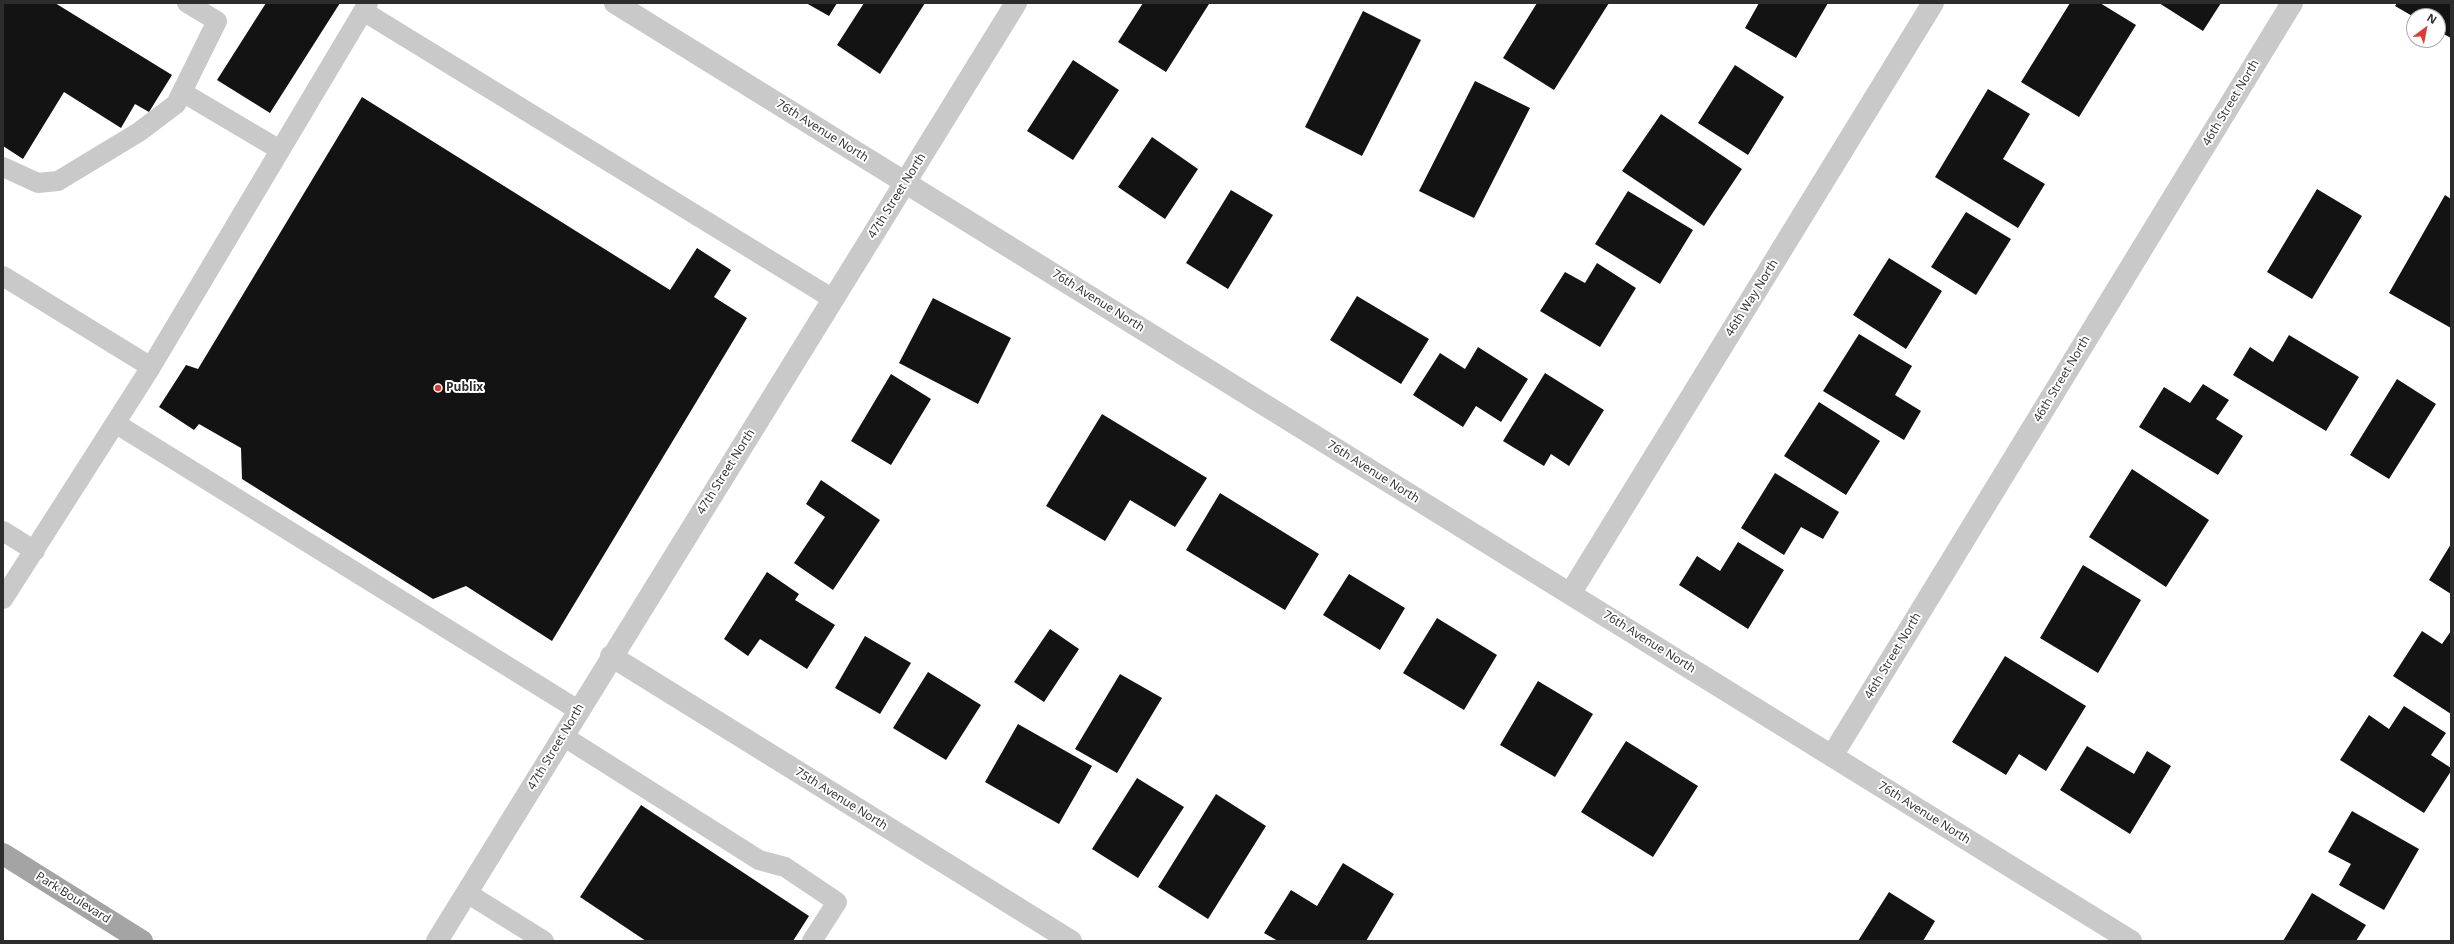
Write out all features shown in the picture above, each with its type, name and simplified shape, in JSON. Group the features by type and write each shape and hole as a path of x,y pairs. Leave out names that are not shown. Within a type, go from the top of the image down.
{"main road":[{"name":"Park Boulevard","path":"3,854 142,941"}],"street":[{"name":"76th Avenue North","path":"615,3 2131,941"},
{"name":"47th Street North","path":"437,941 611,656 1016,3"},
{"name":"46th Way North","path":"1570,594 1933,3"},
{"name":"46th Street North","path":"1832,756 2292,3"},
{"name":"75th Avenue North","path":"611,656 1071,941"}],"lane":[{"path":"3,167 38,184 58,181 139,132 176,104 217,21 187,3"},
{"path":"3,599 151,367 366,7 833,299"},
{"path":"182,92 280,150"},
{"path":"3,276 151,367"},
{"path":"115,423 578,710"},
{"path":"3,531 35,551"},
{"path":"563,736 759,860 785,867 837,902 812,941"},
{"path":"467,893 544,941"}],"building":[{"path":"3,3 55,3 172,75 149,112 135,104 121,128 64,92 23,159 3,146"},
{"path":"266,3 340,3 270,113 217,80"},
{"path":"806,3 837,3 829,16"},
{"path":"864,3 925,3 880,74 837,45"},
{"path":"1143,3 1209,4 1166,72 1118,42"},
{"path":"1537,3 1609,3 1554,90 1503,58"},
{"path":"1759,3 1828,3 1796,58 1745,28"},
{"path":"2070,3 2100,3 2136,25 2079,117 2021,82"},
{"path":"2159,3 2221,3 2203,31"},
{"path":"2397,3 2451,3 2451,38 2446,35 2446,8 2406,8 2406,12 2395,6"},
{"path":"1363,11 1421,40 1362,156 1305,127"},
{"path":"1073,60 1119,90 1073,160 1027,131"},
{"path":"1735,65 1784,97 1748,155 1698,123"},
{"path":"1475,81 1530,108 1474,218 1419,191"},
{"path":"1988,89 2030,114 2003,159 2045,184 2018,228 1935,177"},
{"name":"Publix","path":"362,97 670,290 697,248 731,270 714,297 747,318 552,641 466,586 433,599 242,479 241,448 199,424 194,430 159,407 186,365 198,369"},
{"path":"1661,114 1742,169 1704,226 1622,171"},
{"path":"1152,137 1198,169 1165,219 1118,187"},
{"path":"2317,189 2362,216 2312,299 2267,272"},
{"path":"1231,190 1273,215 1228,289 1186,263"},
{"path":"1628,191 1693,230 1660,284 1595,244"},
{"path":"2445,195 2451,199 2451,328 2389,293"},
{"path":"1966,212 2011,239 1976,295 1931,267"},
{"path":"1889,258 1942,291 1906,349 1853,315"},
{"path":"1597,263 1636,288 1600,347 1540,311 1565,272 1585,283"},
{"path":"1357,296 1429,339 1401,384 1330,340"},
{"path":"933,298 1011,338 978,404 899,363"},
{"path":"1859,334 1912,366 1895,395 1921,411 1904,440 1823,391"},
{"path":"2289,335 2359,377 2326,431 2233,375 2250,347 2273,362"},
{"path":"1478,347 1528,379 1501,422 1476,406 1463,427 1413,395 1440,353 1465,369"},
{"path":"1545,373 1604,410 1569,466 1551,454 1544,466 1503,441"},
{"path":"891,374 931,399 891,465 851,441"},
{"path":"2397,379 2436,404 2389,479 2350,455"},
{"path":"2203,384 2229,400 2216,419 2243,436 2218,475 2139,427 2164,387 2190,403"},
{"path":"1819,402 1880,441 1846,495 1784,456"},
{"path":"1102,414 1207,478 1175,527 1130,500 1105,541 1046,506"},
{"path":"2132,469 2209,520 2166,587 2089,537"},
{"path":"1775,473 1839,512 1823,539 1801,527 1784,555 1741,528"},
{"path":"821,480 880,520 833,590 794,563 825,517 806,504"},
{"path":"1220,493 1319,554 1285,610 1186,550"},
{"path":"1738,542 1784,570 1748,629 1679,585 1697,556 1720,571"},
{"path":"2451,544 2451,594 2429,580"},
{"path":"2083,565 2141,600 2098,673 2040,638"},
{"path":"767,572 799,594 795,600 835,625 807,669 760,639 748,656 724,639"},
{"path":"1349,574 1405,608 1380,650 1323,615"},
{"path":"1437,618 1497,655 1464,710 1403,673"},
{"path":"1050,629 1079,649 1044,702 1014,682"},
{"path":"2422,631 2442,644 2451,631 2451,714 2393,676"},
{"path":"865,636 911,663 880,714 835,688"},
{"path":"2005,656 2086,706 2046,771 2019,754 2006,775 1952,742"},
{"path":"928,672 981,705 946,760 893,728"},
{"path":"1120,674 1162,698 1117,773 1075,749"},
{"path":"1538,681 1593,714 1555,777 1500,745"},
{"path":"2404,706 2446,733 2431,755 2451,768 2451,771 2424,813 2340,760 2369,715 2389,729"},
{"path":"1018,724 1092,766 1059,824 985,782"},
{"path":"1626,741 1698,786 1653,857 1581,812"},
{"path":"2087,746 2134,774 2147,751 2171,766 2130,834 2060,790"},
{"path":"1137,778 1184,807 1138,878 1092,849"},
{"path":"1216,794 1266,826 1208,919 1158,887"},
{"path":"641,805 809,916 793,941 646,941 580,897"},
{"path":"2352,811 2419,849 2384,910 2339,885 2351,864 2328,852"},
{"path":"1343,863 1394,894 1366,941 1278,941 1264,933 1291,890 1317,906"},
{"path":"1889,892 1935,921 1923,941 1858,941"},
{"path":"2312,893 2366,925 2356,941 2283,941"}],"place":[{"name":"Publix","path":"438,388"}]}
